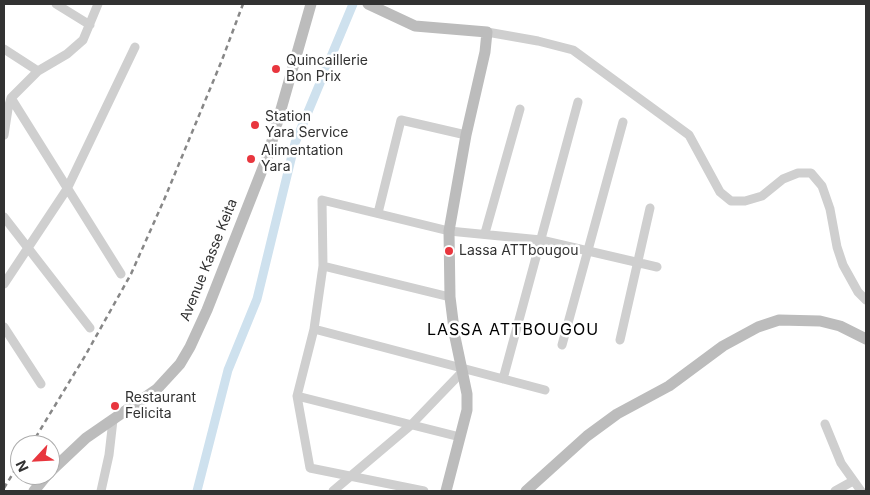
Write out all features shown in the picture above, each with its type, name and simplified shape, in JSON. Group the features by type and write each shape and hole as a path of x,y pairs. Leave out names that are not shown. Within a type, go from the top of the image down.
{"street":[{"path":"56,4 90,25"},
{"path":"4,129 11,98 38,71 67,54 83,40 98,4"},
{"name":"Avenue Kasse Keita","path":"60,463 86,438 157,390 180,364 190,347 207,310 268,155 311,4"},
{"path":"368,4 415,26 487,32 538,41 573,50 689,135 720,192 732,201 745,201 762,196 783,179 798,173 811,173 822,186 844,266 858,292 866,300"},
{"path":"446,491 467,410 467,394 455,337 450,297 449,231 466,135 485,52 487,32"},
{"path":"4,284 67,189 135,46"},
{"path":"4,49 38,71"},
{"path":"11,98 121,274"},
{"path":"503,379 578,102"},
{"path":"485,233 520,109"},
{"path":"378,213 401,120 466,135"},
{"path":"562,346 623,122"},
{"path":"424,491 310,468 297,396 314,329 323,266 322,200 449,231 485,233 541,240 657,267"},
{"path":"620,340 650,208"},
{"path":"4,216 90,328"},
{"path":"323,266 450,297"},
{"path":"526,491 587,436 617,414 669,386 723,346 758,327 780,320 820,321 840,326 866,339"},
{"path":"4,327 41,384"},
{"path":"314,329 462,370 544,390"},
{"path":"333,491 411,425 462,370"},
{"path":"297,396 460,437"},
{"path":"101,491 109,456 113,420"},
{"path":"825,424 841,463 861,491"},
{"path":"835,491 853,481"}],"waterway":[{"path":"197,491 228,370 257,299 295,143 353,4"}],"railway":[{"path":"37,435 85,356 131,274 164,200 243,4"},
{"path":"4,488 10,478"}],"place":[{"name":"Quincaillerie Bon Prix","path":"276,69"},
{"name":"Station Yara Service","path":"255,125"},
{"name":"Alimentation Yara","path":"251,159"},
{"name":"Lassa ATTbougou","path":"449,251"},
{"name":"Restaurant Felicita","path":"115,406"}],"district":[{"name":"LASSA ATTBOUGOU","path":"513,330"}]}
